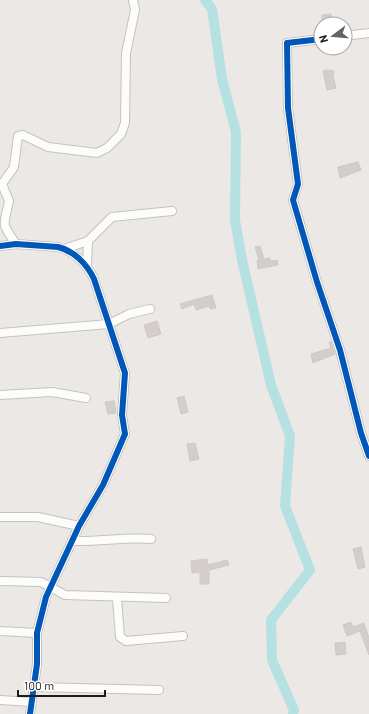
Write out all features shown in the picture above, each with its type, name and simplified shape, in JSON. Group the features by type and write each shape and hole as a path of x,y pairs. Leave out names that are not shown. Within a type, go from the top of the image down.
{"street":[{"path":"16,244 6,231 3,224 3,217 8,201 2,184 14,167 18,136 23,135 48,147 97,153 107,148 121,134 125,122 126,53 135,10 133,0"},
{"path":"353,35 369,33"},
{"path":"313,40 288,43 288,108 298,184 293,200 317,282 340,350 369,456"},
{"path":"0,246 16,244 64,249 88,241 112,217 172,211"},
{"path":"87,266 88,241"},
{"path":"30,714 37,664 38,633 50,585 79,526 103,485 125,434 122,414 125,373 109,324 94,279 87,266 64,249"},
{"path":"0,333 109,324 130,314 150,309"},
{"path":"0,395 52,392 86,398"},
{"path":"0,517 38,517 79,526"},
{"path":"72,541 106,541 128,538 151,539"},
{"path":"0,581 41,582 50,585 65,595 117,598 166,598"},
{"path":"117,598 120,638 126,641 183,636"},
{"path":"0,631 38,633"},
{"path":"34,687 159,690"},
{"path":"0,700 31,702"}],"building":[{"path":"331,14 331,16 322,16"},
{"path":"323,71 334,71 333,76 336,88 327,90"},
{"path":"358,162 361,170 340,178 338,167"},
{"path":"260,246 264,259 270,258 270,261 277,260 278,265 258,269 257,261 259,260 255,247"},
{"path":"212,295 216,308 210,309 209,306 196,310 194,304 182,309 180,304"},
{"path":"157,321 161,334 148,338 144,325"},
{"path":"329,342 331,342 335,354 313,363 311,354 331,348"},
{"path":"184,396 188,412 181,414 177,398"},
{"path":"114,401 116,413 108,414 105,402"},
{"path":"195,443 199,459 190,461 187,444"},
{"path":"361,547 365,567 358,569 353,549"},
{"path":"207,559 208,565 227,560 229,565 209,570 209,584 200,584 200,572 192,573 191,561"},
{"path":"351,622 353,627 364,623 369,638 369,655 360,631 347,636 343,625"},
{"path":"345,642 346,654 336,655 335,643"}],"waterway":[{"path":"205,0 212,9 222,79 236,132 235,220 242,260 271,385 290,436 285,506 310,570 271,620 272,660 294,710 293,714"}],"cycle path":[{"path":"313,40 287,43 288,108 298,184 293,200 317,282 340,350 361,433 369,456"},
{"path":"0,246 16,244 58,247 75,255 84,263 94,279 125,373 122,415 125,434 103,485 79,526 46,597 37,633 37,664 30,714"}]}
